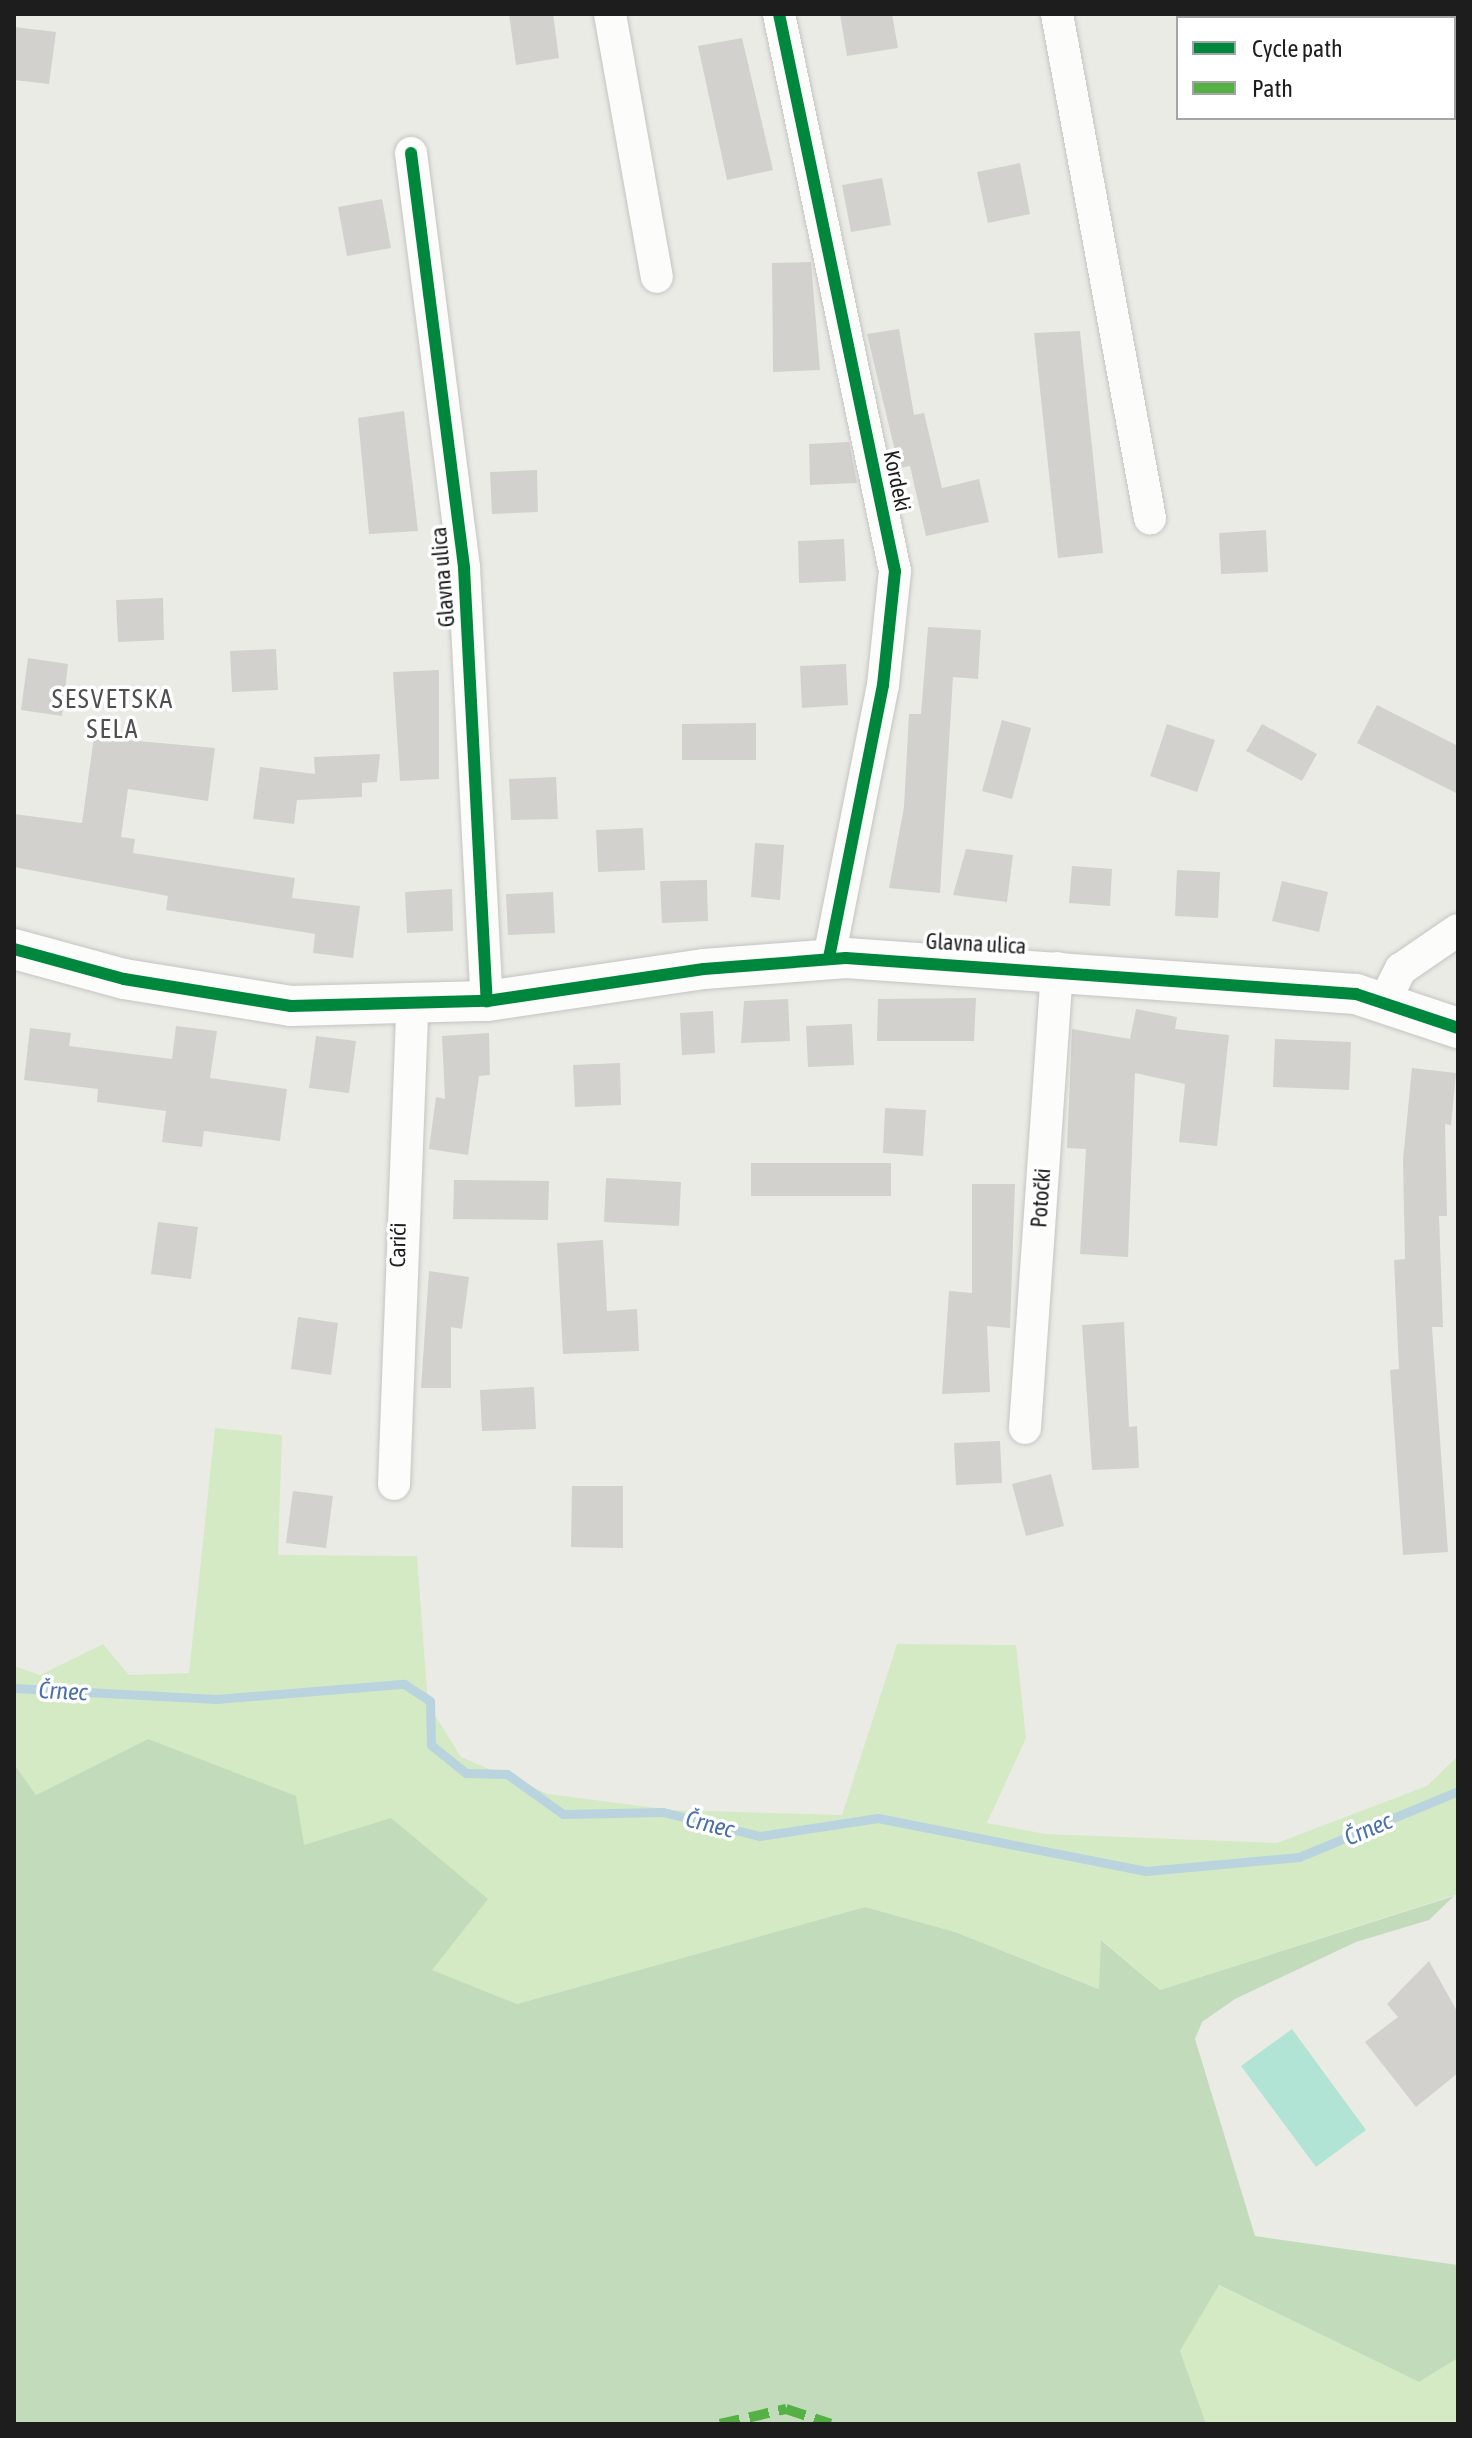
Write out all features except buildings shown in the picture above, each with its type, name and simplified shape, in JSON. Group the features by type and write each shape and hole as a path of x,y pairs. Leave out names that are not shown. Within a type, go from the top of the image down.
{"street":[{"path":"610,14 657,277"},
{"name":"Kordeki","path":"779,14 895,571 886,672 829,958"},
{"path":"1057,14 1150,518"},
{"name":"Glavna ulica","path":"411,153 464,568 487,1001"},
{"path":"1386,998 1401,969 1458,930"},
{"name":"Glavna ulica","path":"14,949 124,979 244,999 412,1007 487,1001 829,958 1057,968 1386,998 1458,1028"},
{"name":"Potočki","path":"1025,1428 1057,968"},
{"name":"Carići","path":"394,1484 412,1007"}],"green space":[{"path":"215,1428 282,1435 278,1555 417,1556 428,1704 461,1757 548,1794 672,1810 842,1815 897,1644 1016,1645 1026,1738 987,1823 1046,1834 1277,1843 1427,1786 1458,1756 1458,1894 1160,1990 1102,1940 1100,1989 955,1932 865,1907 517,2004 431,1970 304,1845 148,1739 36,1795 14,1764 14,1666 40,1675 103,1644 129,1675 189,1673"},
{"path":"148,1739 296,1796 304,1845 391,1818 488,1899 432,1970 517,2004 865,1907 955,1932 1099,1989 1101,1940 1160,1990 1454,1896 1429,1920 1356,1942 1235,1999 1202,2022 1195,2039 1255,2236 1458,2265 1458,2358 1419,2382 1219,2285 1180,2351 1206,2424 14,2424 14,1764 36,1795"},
{"path":"1292,2029 1366,2130 1316,2167 1241,2066"},
{"path":"1218,2285 1419,2382 1458,2358 1458,2424 1206,2424 1180,2351"}],"waterway":[{"name":"Črnec","path":"14,1688 216,1699 404,1684 430,1701 431,1745 466,1773 507,1774 563,1814 663,1812 760,1836 878,1818 1146,1871 1299,1857 1458,1791"}],"marked path":[{"path":"720,2424 786,2409 831,2424"}],"cycle path":[{"path":"779,14 895,571 883,685 829,958"},
{"path":"411,153 464,568 487,1001"},
{"path":"14,949 124,979 291,1006 487,1001 704,969 846,958 1356,994 1458,1028"}],"district":[{"name":"SESVETSKA SELA","path":"113,715"}]}
